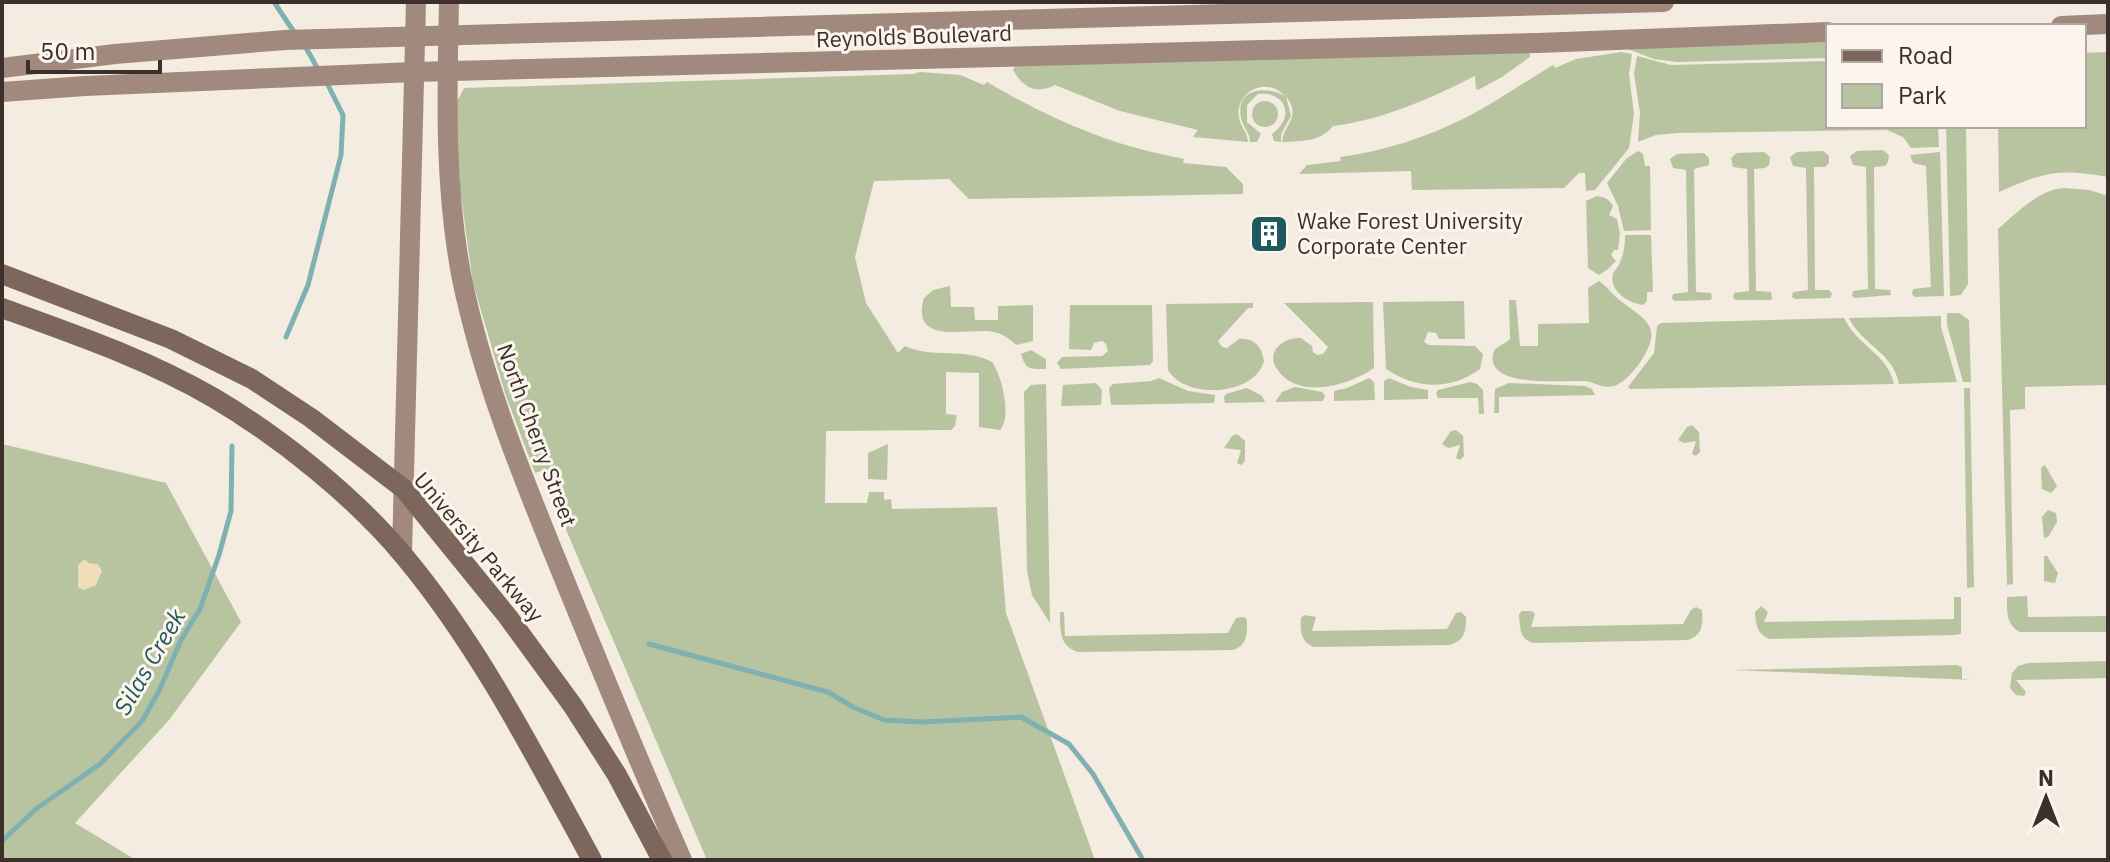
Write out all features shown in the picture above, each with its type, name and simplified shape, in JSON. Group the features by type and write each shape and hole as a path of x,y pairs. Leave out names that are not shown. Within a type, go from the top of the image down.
{"main road":[{"path":"402,553 416,2"},
{"name":"North Cherry Street","path":"449,2 448,152 452,211 462,280 483,363 515,457 624,728 682,860"},
{"name":"Reynolds Boulevard","path":"2,68 115,54 285,40 1664,2"},
{"path":"2086,25 2108,24"},
{"name":"Reynolds Boulevard","path":"2,92 414,72 1538,43 1826,32"},
{"name":"University Parkway","path":"2,274 171,339 252,379 322,425 404,489 508,617 573,706 635,806 662,860"},
{"path":"2,308 124,353 215,399 308,464 402,553 436,596 519,727 592,860"}],"green space":[{"path":"1826,42 1826,58 1677,62 1654,59 1625,48"},
{"path":"1530,52 1530,57 1478,90 1475,76 1388,113 1333,126 1317,138 1282,142 1292,115 1286,96 1291,116 1281,134 1281,142 1274,141 1272,134 1284,121 1285,114 1281,101 1276,97 1258,94 1247,105 1247,122 1261,134 1257,142 1250,142 1241,118 1240,108 1247,95 1261,90 1285,96 1271,88 1256,88 1247,94 1241,102 1239,112 1239,117 1248,142 1193,137 1198,130 1120,111 1055,85 1031,88 1013,70 1015,66"},
{"path":"1621,52 1632,54 1629,74 1634,114 1629,148 1595,190 1586,191 1585,173 1579,173 1564,188 1412,190 1411,171 1299,174 1307,165 1341,161 1340,157 1394,146 1446,127 1553,65 1555,68 1576,59"},
{"path":"2108,52 2108,177 2052,174 1999,192 1998,128 2086,128 2086,53"},
{"path":"1637,56 1671,65 1826,61 1826,128 1938,128 1939,147 1911,148 1903,137 1887,130 1678,133 1656,135 1638,142 1640,113 1634,74"},
{"path":"920,72 960,75 984,85 987,82 1035,108 1106,139 1184,159 1183,163 1226,167 1243,184 1243,194 969,199 949,179 874,181 855,257 866,303 898,353 905,346 926,352 971,355 992,362 1002,386 1005,416 1000,430 979,427 979,373 946,372 946,414 957,415 951,430 826,431 825,503 867,503 869,492 884,492 884,500 891,499 892,509 997,507 1006,613 1095,860 707,860 541,471 535,473 506,396 473,283 460,189 457,101 464,88"},
{"path":"1265,101 1274,105 1278,114 1274,123 1265,127 1256,123 1252,114 1256,105"},
{"path":"1946,128 1966,128 1968,284 1961,295 1950,296"},
{"path":"1883,150 1889,155 1888,162 1885,166 1874,167 1875,289 1890,290 1891,295 1855,298 1853,291 1868,289 1866,167 1853,165 1850,156 1857,151"},
{"path":"1638,151 1643,154 1645,166 1650,166 1651,230 1624,231 1618,206 1607,183 1626,159"},
{"path":"1823,151 1829,156 1829,163 1825,167 1814,167 1815,290 1829,290 1832,294 1830,298 1795,299 1793,292 1808,290 1806,168 1793,166 1790,157 1797,152"},
{"path":"1764,152 1770,157 1769,165 1754,169 1756,291 1771,292 1772,298 1736,300 1734,293 1749,291 1747,169 1733,167 1731,158 1737,153"},
{"path":"1940,152 1944,296 1915,297 1913,289 1931,287 1926,166 1913,163 1910,155"},
{"path":"1704,153 1709,158 1709,165 1694,169 1696,292 1711,293 1712,298 1675,301 1673,294 1688,292 1686,170 1673,168 1670,159 1677,154"},
{"path":"2063,188 2090,190 2108,196 2108,385 2025,387 2025,409 2010,410 2013,584 2007,585 1998,229 2036,198"},
{"path":"1597,196 1613,206 1609,215 1617,219 1620,234 1618,250 1611,255 1616,261 1599,275 1588,268 1586,201"},
{"path":"1625,235 1651,235 1653,292 1647,292 1647,301 1643,305 1626,299 1617,291 1612,280 1622,256"},
{"path":"1599,281 1645,320 1651,332 1648,349 1626,379 1610,387 1584,381 1529,380 1502,373 1494,365 1494,351 1510,339 1509,300 1516,300 1520,346 1538,346 1538,324 1589,323 1588,288"},
{"path":"950,286 951,307 974,307 975,320 998,320 998,306 1033,305 1033,341 1016,345 994,332 944,332 933,329 922,313 924,298 933,290"},
{"path":"1464,301 1465,339 1439,339 1436,333 1428,332 1424,342 1429,345 1475,346 1483,354 1480,369 1457,381 1433,385 1409,381 1386,369 1383,302"},
{"path":"1373,302 1374,368 1352,380 1324,387 1298,385 1286,379 1277,369 1273,357 1275,351 1288,340 1301,338 1312,346 1317,355 1323,354 1328,347 1284,303"},
{"path":"1253,303 1253,308 1248,308 1218,341 1227,348 1244,339 1253,341 1259,347 1264,361 1258,373 1248,381 1219,390 1203,390 1177,380 1168,370 1166,304"},
{"path":"1070,305 1152,305 1153,361 1150,365 1061,369 1057,363 1062,357 1102,356 1108,351 1102,341 1094,343 1091,350 1069,349"},
{"path":"1947,313 1959,313 1969,320 1971,382 1963,382 1947,325"},
{"path":"1941,316 1941,327 1957,382 1899,384 1891,364 1861,335 1849,318"},
{"path":"1844,318 1856,335 1879,357 1894,384 1628,387 1654,353 1657,326 1661,323"},
{"path":"1031,350 1046,359 1046,369 1027,366 1021,354"},
{"path":"1159,378 1188,391 1215,395 1214,403 1111,405 1109,388 1113,384"},
{"path":"1369,378 1374,382 1375,400 1334,401 1334,391"},
{"path":"1389,378 1428,390 1428,399 1384,400 1384,381"},
{"path":"1470,382 1483,390 1484,414 1479,414 1478,398 1438,398 1438,390"},
{"path":"1096,383 1102,390 1101,405 1061,406 1063,385"},
{"path":"1509,383 1585,386 1592,389 1595,395 1499,397 1499,413 1494,413 1495,389"},
{"path":"1046,384 1050,623 1032,595 1027,571 1024,392 1031,385"},
{"path":"1295,387 1322,392 1325,396 1323,401 1275,402 1282,392"},
{"path":"1247,388 1262,396 1265,402 1225,403 1226,394"},
{"path":"1964,388 1970,388 1974,587 1967,588"},
{"path":"1692,425 1699,432 1700,452 1696,456 1692,454 1696,441 1684,443 1678,440"},
{"path":"1456,430 1463,436 1464,456 1460,460 1456,458 1460,445 1448,448 1442,444 1451,431"},
{"path":"1237,434 1245,441 1245,461 1241,465 1237,463 1241,450 1224,448"},
{"path":"2,444 166,483 241,622 169,720 75,823 136,860 2,860"},
{"path":"888,444 887,480 868,479 868,453"},
{"path":"2045,465 2057,486 2051,493 2042,489 2041,468"},
{"path":"2048,510 2056,513 2057,522 2048,537 2044,538 2042,517"},
{"path":"2044,556 2058,573 2055,583 2044,581"},
{"path":"2027,596 2028,617 2108,616 2108,632 2020,632 2010,622 2007,597"},
{"path":"1954,597 1961,597 1961,634 1955,635 1770,639 1760,632 1755,617 1761,606 1768,612 1764,622 1954,619"},
{"path":"1696,607 1702,610 1701,628 1697,635 1688,640 1533,643 1521,632 1519,614 1532,611 1535,614 1531,627 1683,624"},
{"path":"1060,612 1064,612 1065,636 1228,633 1236,618 1244,617 1247,620 1247,634 1242,645 1233,650 1078,652 1064,641"},
{"path":"1461,612 1466,617 1465,631 1462,638 1450,645 1314,647 1302,636 1301,618 1304,615 1316,617 1312,631 1447,629 1456,613"},
{"path":"2108,661 2108,678 2016,680 2026,692 2024,696 2016,695 2010,688 2012,673 2018,666 2028,663"},
{"path":"1962,667 1962,680 1733,670"}],"sand":[{"path":"85,559 88,563 98,564 102,571 96,585 84,590 78,587 78,565"}],"waterway":[{"name":"Silas Creek","path":"274,2 296,35"},
{"name":"Silas Creek","path":"305,46 319,71"},
{"name":"Silas Creek","path":"286,337 308,285 341,155 343,115 325,79"},
{"name":"Silas Creek","path":"2,841 36,809 100,764 142,721 181,640 200,609 219,555 231,511 232,446"},
{"path":"649,644 828,692 884,720 921,722 1021,717 1069,744 1093,774 1143,860"}],"place":[{"name":"Wake Forest University Corporate Center","path":"1269,234"}]}
